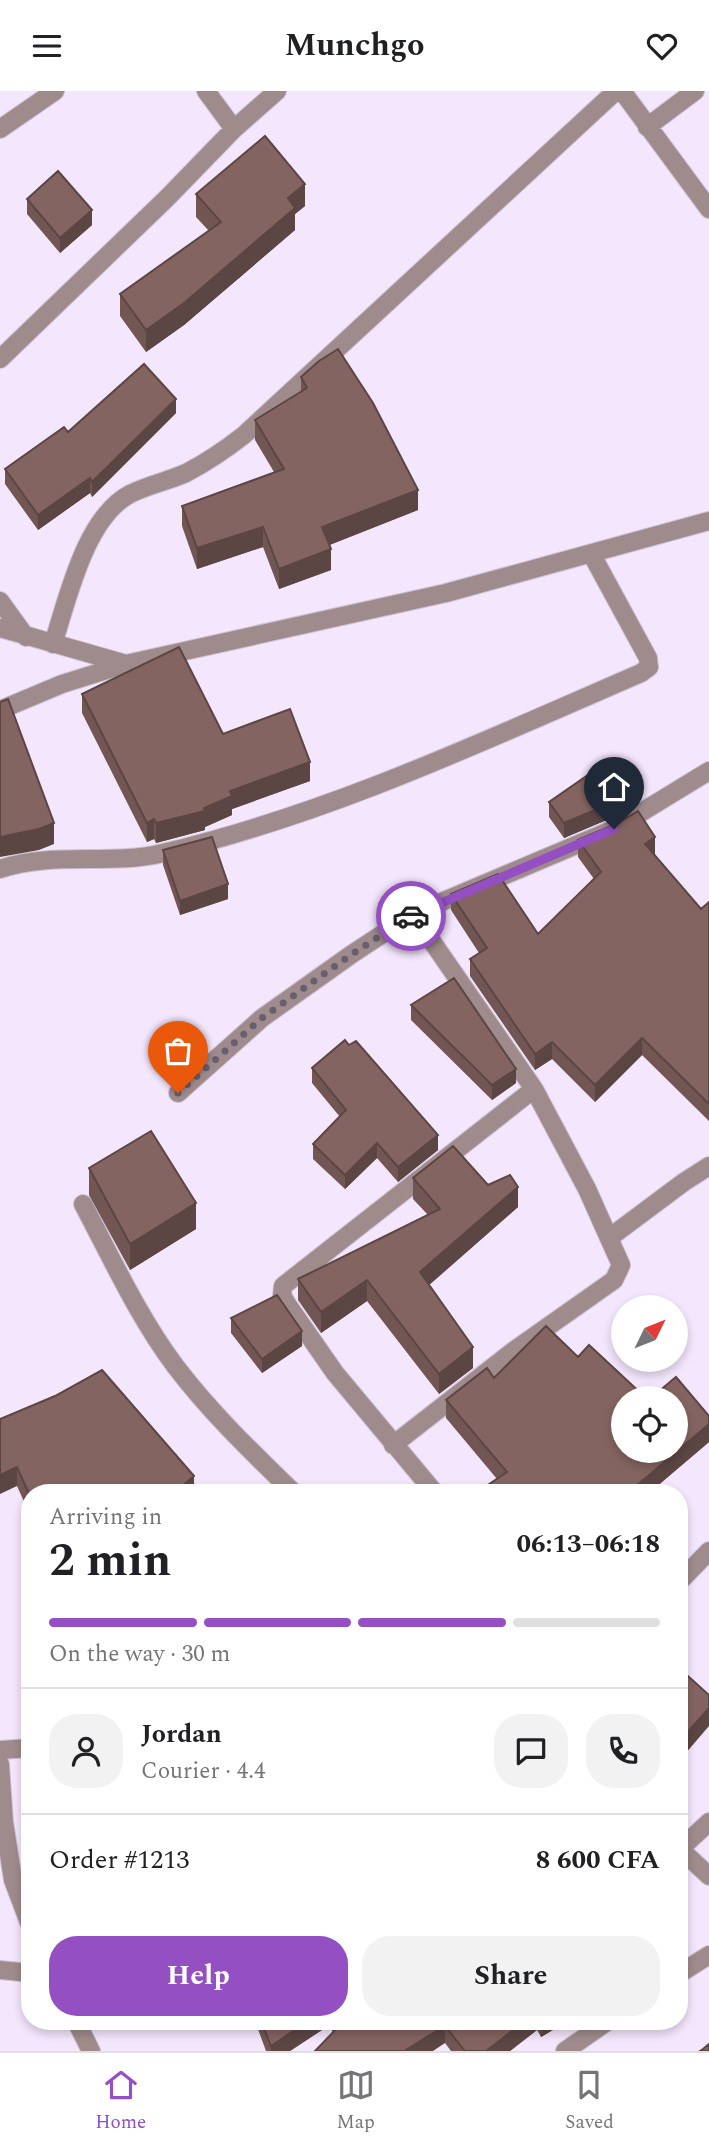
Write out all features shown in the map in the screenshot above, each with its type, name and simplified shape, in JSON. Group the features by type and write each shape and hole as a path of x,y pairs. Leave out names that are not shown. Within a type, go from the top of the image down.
{"street":[{"path":"0,128 55,91"},
{"path":"206,91 234,129"},
{"path":"0,359 167,198 234,129 277,91"},
{"path":"53,643 88,544 104,516 129,495 184,473 215,457 244,435 616,91"},
{"path":"622,91 709,209"},
{"path":"647,127 695,91"},
{"path":"0,710 62,684 126,664 446,593 709,521"},
{"path":"0,869 31,862 123,860 163,853 293,815 485,740 641,673 649,667 648,658 592,555"},
{"path":"0,601 26,637"},
{"path":"0,628 126,664"},
{"path":"178,1093 262,1018 413,914 614,829 709,771"},
{"path":"393,1445 512,1352 614,1280 621,1265 587,1189 534,1089 413,914"},
{"path":"427,1484 335,1373 282,1295 283,1286 534,1089"},
{"path":"609,1238 684,1181 709,1166"},
{"path":"83,1204 147,1324 176,1367 222,1423 285,1484"},
{"path":"688,1573 709,1551"},
{"path":"0,1750 21,1749"},
{"path":"0,1764 4,1822 13,1880 21,1901"},
{"path":"688,1841 709,1822"},
{"path":"688,1856 709,1877"},
{"path":"688,1968 709,1955"},
{"path":"0,1970 21,1972"},
{"path":"82,2030 91,2051"},
{"path":"565,2051 595,2030"}],"building":[{"path":"265,136 305,184 288,198 295,208 184,303 146,330 120,294 221,222 196,194"},
{"path":"58,171 92,210 60,238 27,199"},
{"path":"338,349 373,403 418,490 322,527 331,549 279,569 263,527 197,548 182,506 284,469 255,420 307,388 301,377"},
{"path":"144,364 176,399 92,482 90,478 38,515 5,469 64,427 68,432"},
{"path":"179,647 223,734 290,709 310,762 230,791 232,796 204,808 205,811 156,823 154,819 147,823 82,694"},
{"path":"8,699 54,823 0,837 0,702"},
{"path":"604,764 625,794 609,804 564,823 549,802"},
{"path":"638,811 655,837 645,844 701,909 709,902 709,1104 642,1038 595,1085 552,1042 535,1054 470,959 487,948 451,894 498,874 538,934 601,872 578,840 618,823"},
{"path":"212,837 228,884 180,901 163,850"},
{"path":"454,978 516,1069 492,1085 411,1005"},
{"path":"345,1040 349,1045 356,1041 438,1135 398,1167 377,1143 345,1175 313,1144 346,1110 312,1068"},
{"path":"151,1131 196,1203 130,1244 89,1168"},
{"path":"453,1146 488,1185 510,1175 518,1187 420,1272 473,1347 439,1374 367,1280 321,1312 298,1279 440,1209 413,1178"},
{"path":"277,1295 302,1331 262,1359 231,1318"},
{"path":"546,1326 578,1357 589,1345 611,1365 611,1372 618,1372 633,1386 611,1386 611,1463 663,1463 639,1484 489,1484 507,1472 446,1400 487,1368 494,1378"},
{"path":"102,1370 194,1476 185,1484 25,1484 17,1467 0,1475 0,1419 55,1396"},
{"path":"676,1377 684,1386 665,1386"},
{"path":"688,1391 709,1416 709,1424 688,1442"},
{"path":"688,1676 709,1695 709,1708 688,1732"},
{"path":"265,2030 295,2030 271,2046"},
{"path":"335,2030 438,2030 404,2051 315,2051"},
{"path":"448,2030 513,2030 486,2051 465,2051"}],"way so far":[{"path":"178,1093 262,1018 411,916"}],"route":[{"path":"411,916 614,829"}]}
